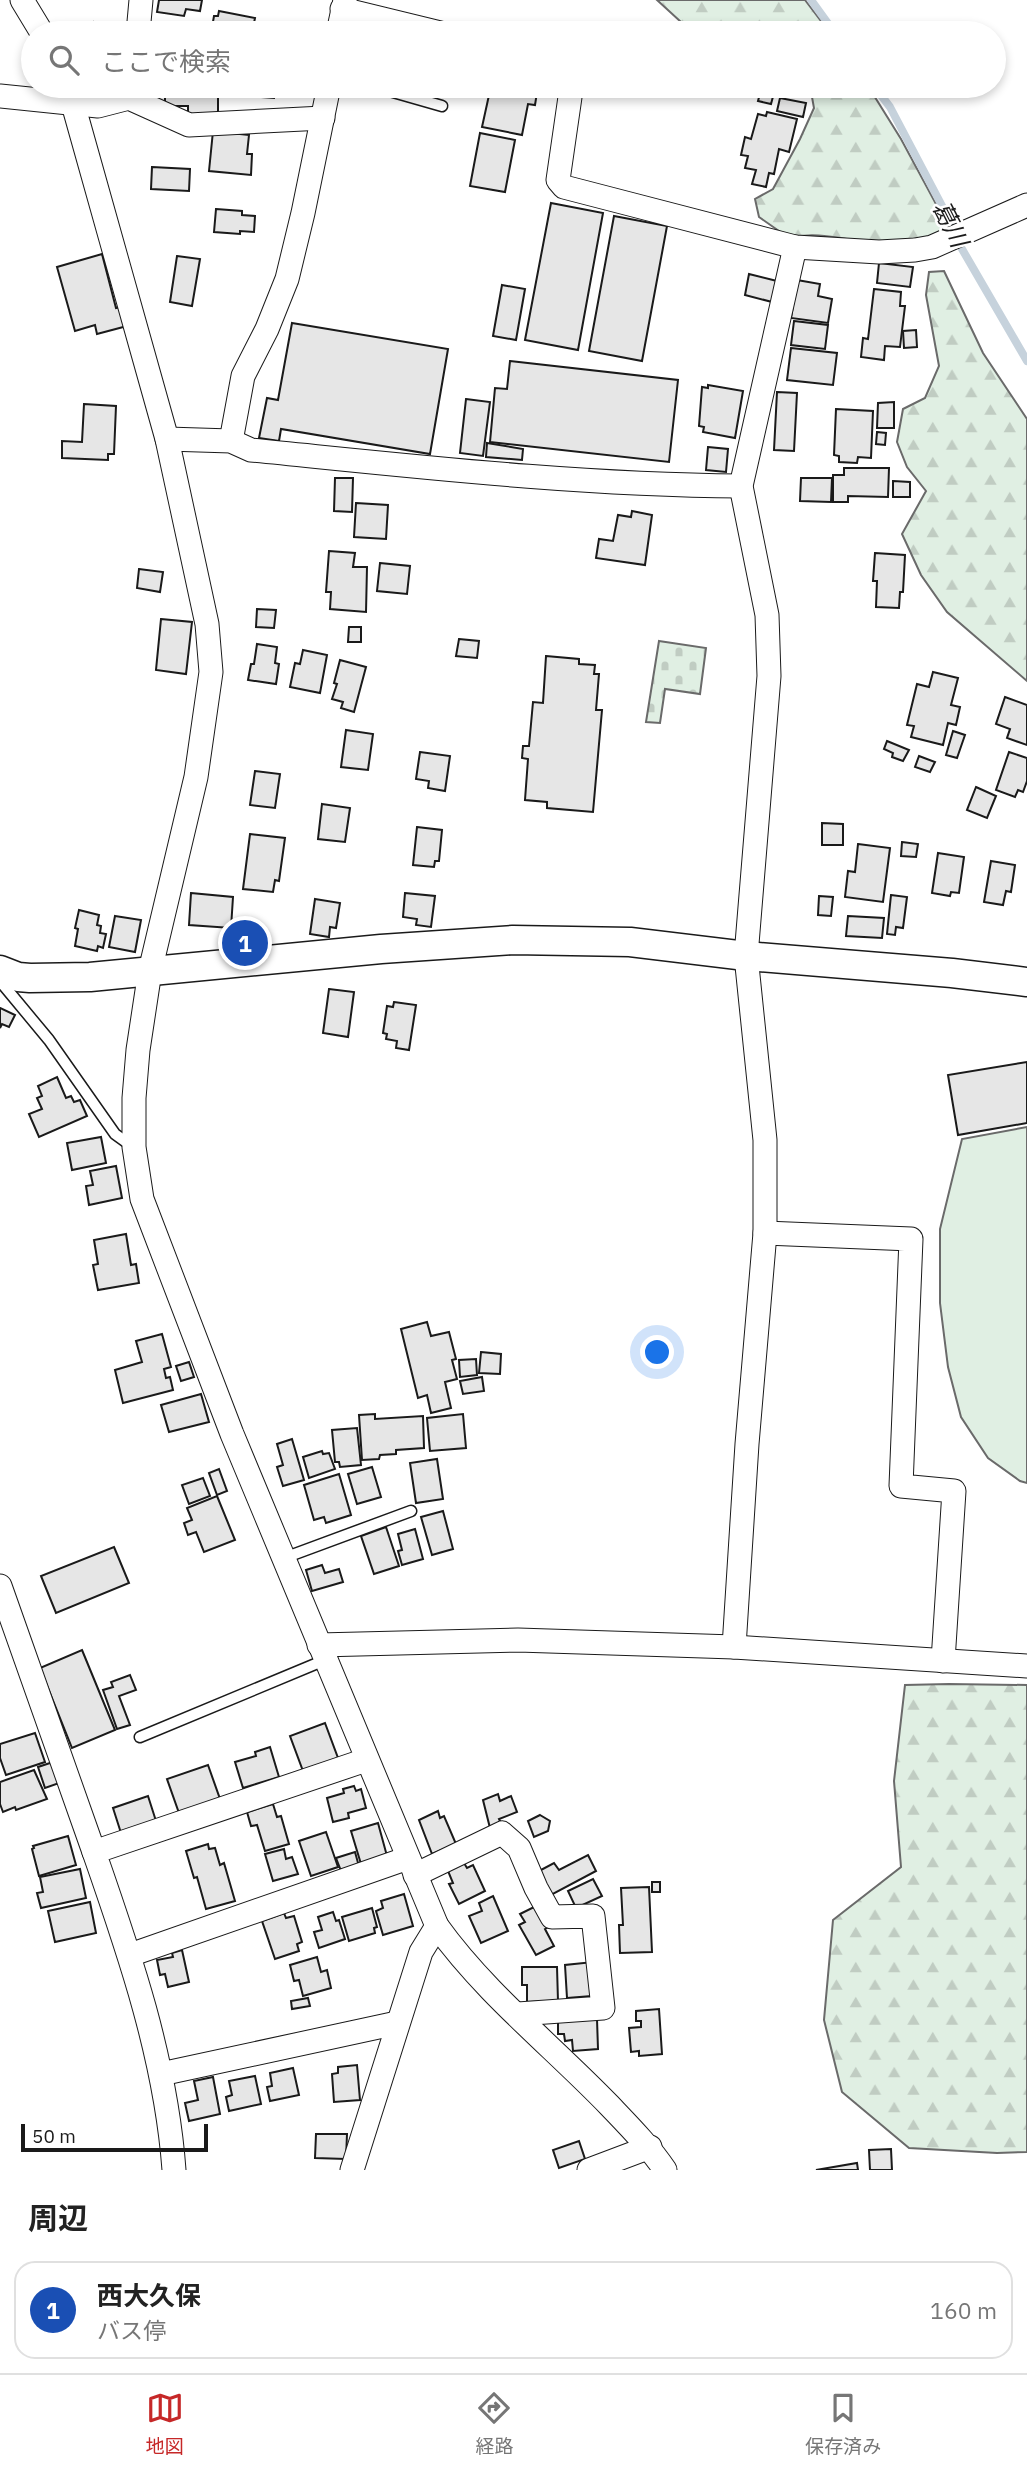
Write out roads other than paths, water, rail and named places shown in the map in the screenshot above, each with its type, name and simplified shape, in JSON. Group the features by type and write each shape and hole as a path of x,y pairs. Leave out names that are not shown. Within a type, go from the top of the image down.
{"street":[{"path":"22,0 35,21"},
{"path":"139,21 141,0"},
{"path":"344,4 400,21"},
{"path":"0,96 21,96"},
{"path":"70,98 167,439 207,624 211,672 196,777 150,971 134,1098 134,1147 142,1199 232,1434 438,1926 461,1959 650,2147 665,2170"},
{"path":"77,98 98,106 116,98"},
{"path":"141,98 189,125 323,118"},
{"path":"231,441 243,376 267,329 287,279 327,98"},
{"path":"570,98 558,180 564,187 795,247 897,252 923,248 956,237 1027,205"},
{"path":"734,1647 747,1444 765,1233 765,1140 746,956 769,676 767,615 741,485 795,247"},
{"path":"167,439 231,441 251,450 447,469 671,485 741,485"},
{"path":"0,970 18,977 30,978 90,977 381,949 513,940 630,942 746,956 1027,982"},
{"path":"765,1233 911,1239 901,1486 954,1491 943,1661"},
{"path":"0,1586 130,1955 161,2074 170,2122 174,2170"},
{"path":"322,1653 518,1640 734,1647 1027,1666"},
{"path":"94,1852 366,1759"},
{"path":"130,1955 412,1866 502,1833 519,1848 552,1917 593,1916 603,2008 518,2014"},
{"path":"352,2170 421,1952 438,1926"},
{"path":"161,2074 397,2022"},
{"path":"589,2170 650,2147"}],"lane":[{"path":"414,98 442,106"},
{"path":"0,981 49,1040 115,1135 134,1147"},
{"path":"284,1558 411,1511"},
{"path":"140,1737 322,1653"}],"waterway":[{"name":"葛川","path":"811,0 826,21"},
{"name":"葛川","path":"883,98 950,221 962,249 1027,361"}],"place":[{"name":"西大久保","path":"245,943"}]}
